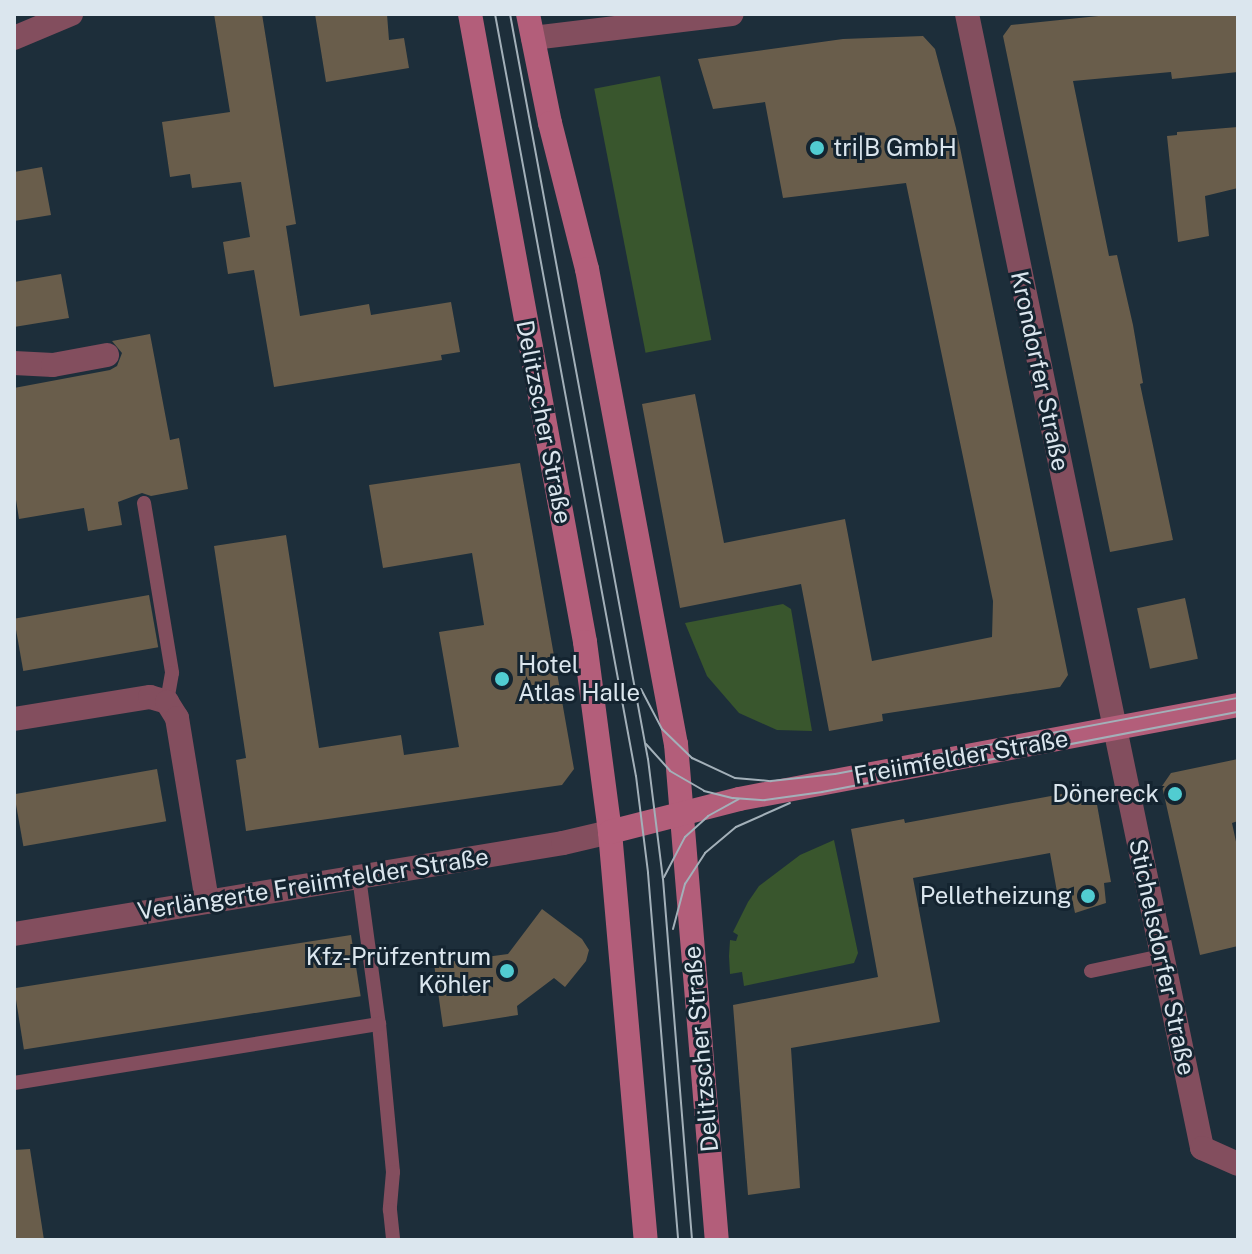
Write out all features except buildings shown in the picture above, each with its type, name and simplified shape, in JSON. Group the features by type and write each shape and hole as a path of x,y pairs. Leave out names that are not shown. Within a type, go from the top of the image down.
{"main road":[{"name":"Delitzscher Straße","path":"470,14 585,642 610,832 646,1240"},
{"name":"Delitzscher Straße","path":"531,26 550,123 587,269 657,630 683,811 717,1240"},
{"name":"Freiimfelder Straße","path":"683,811 1238,705"},
{"path":"610,832 683,811"}],"street":[{"path":"14,38 71,14"},
{"path":"531,26 732,14"},
{"name":"Krondorfer Straße","path":"967,14 1114,729"},
{"path":"14,363 53,365 107,355"},
{"path":"14,719 150,697 167,702 177,718 207,902"},
{"name":"Stichelsdorfer Straße","path":"1114,729 1202,1148 1238,1164"},
{"name":"Verlängerte Freiimfelder Straße","path":"14,934 610,832"}],"lane":[{"path":"144,503 172,673 167,702"},
{"path":"359,877 379,1024 393,1172 390,1210 393,1240"},
{"path":"1091,971 1162,956"},
{"path":"14,1083 379,1024"}],"green space":[{"path":"660,76 711,340 646,353 594,89"},
{"path":"783,604 791,609 812,731 777,730 739,713 707,676 685,623"},
{"path":"834,840 858,953 854,963 744,986 742,972 730,974 729,956 730,940 736,941 738,935 733,932 748,902 759,886 800,855"}],"tram line":[{"path":"495,14 636,776 648,873 678,1240"},
{"path":"510,14 648,759 663,879 692,1240"},
{"path":"641,689 662,729 692,758 735,778 771,781 835,774 1238,698"},
{"path":"646,744 670,771 704,791 733,798 765,800 822,792 1238,712"},
{"path":"664,877 685,837 708,816 739,799"},
{"path":"673,929 685,884 705,853 736,827 790,803"}],"place":[{"name":"tri|B GmbH","path":"817,148"},
{"name":"Hotel Atlas Halle","path":"502,679"},
{"name":"Dönereck","path":"1175,794"},
{"name":"Pelletheizung","path":"1088,896"},
{"name":"Kfz-Prüfzentrum Köhler","path":"507,971"}]}
